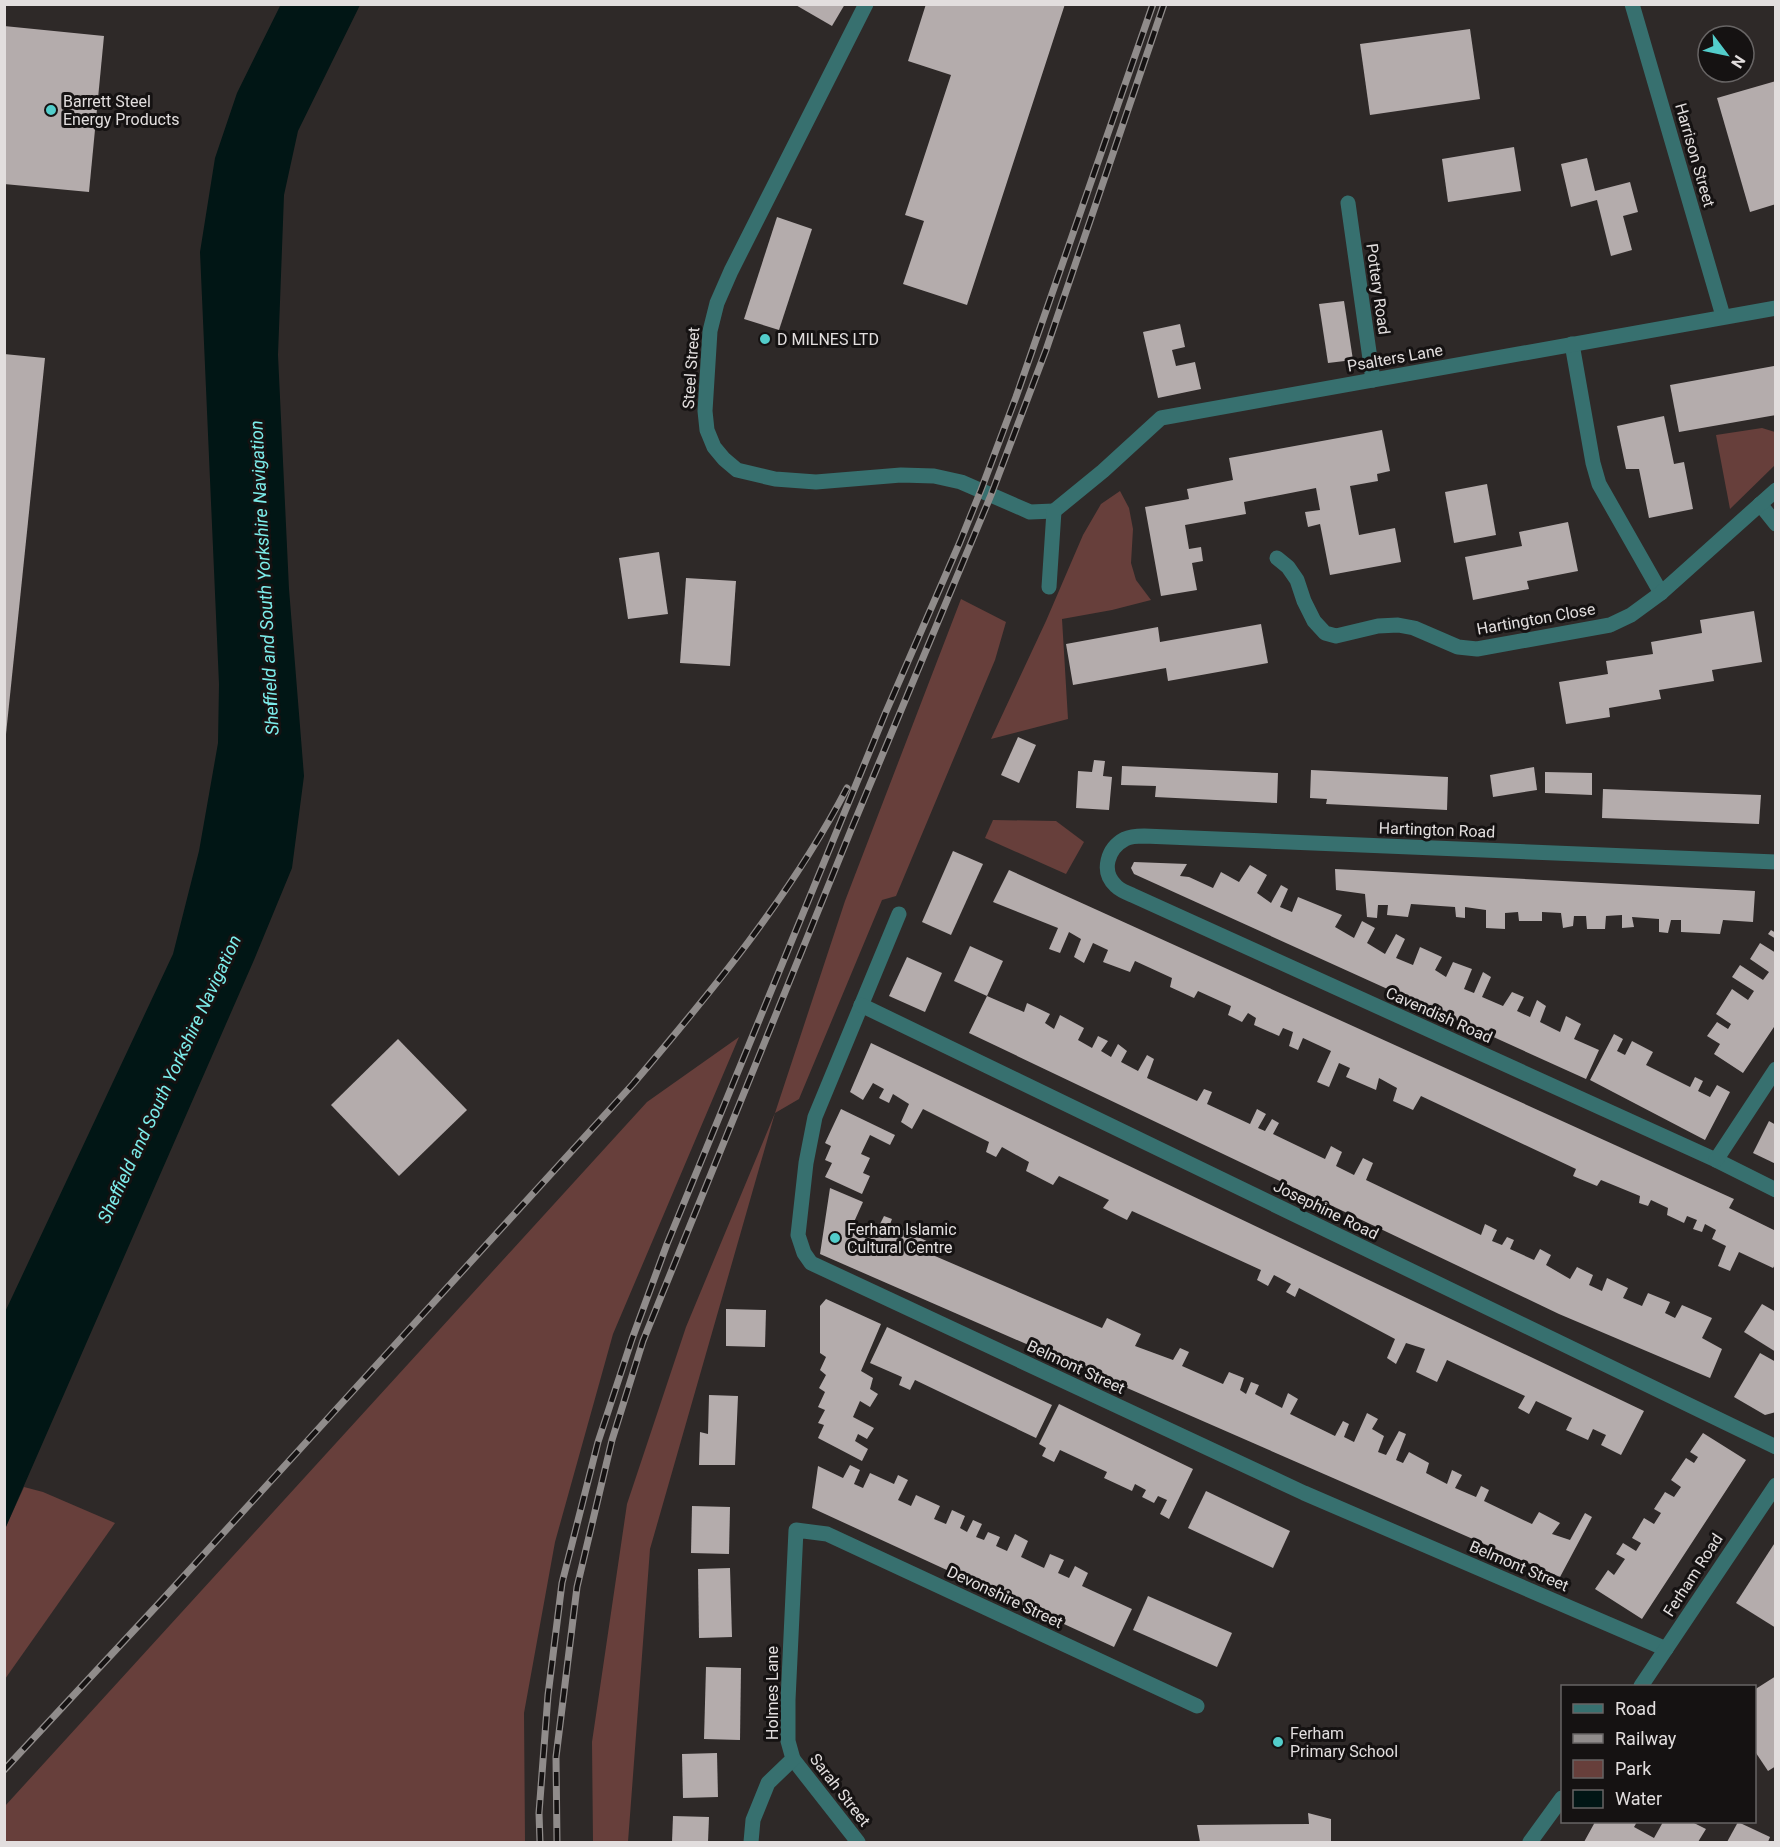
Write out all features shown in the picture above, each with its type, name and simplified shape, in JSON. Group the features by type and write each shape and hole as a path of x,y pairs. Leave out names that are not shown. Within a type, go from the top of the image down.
{"street":[{"name":"Steel Street","path":"866,4 717,303 710,331 705,411 707,430 714,447 737,470 774,479 816,482 901,475 934,476 961,482 1030,512 1054,511"},
{"name":"Harrison Street","path":"1632,4 1723,316"},
{"name":"Pottery Road","path":"1348,203 1373,380"},
{"name":"Psalters Lane","path":"1054,511 1103,471 1161,418 1776,308"},
{"path":"1572,345 1593,463 1599,484 1661,593"},
{"name":"Hartington Close","path":"1277,558 1288,567 1297,580 1314,621 1325,633 1336,636 1378,626 1398,625 1414,628 1458,647 1477,649 1610,625 1631,615 1661,593 1776,490"},
{"path":"1760,504 1776,524"},
{"path":"1049,587 1054,511"},
{"name":"Hartington Road","path":"1107,858 1116,845 1128,837 1144,836 1776,862"},
{"name":"Cavendish Road","path":"1107,858 1108,872 1115,885 1132,896 1716,1160 1776,1190"},
{"name":"Belmont Street","path":"899,914 815,1117 806,1163 798,1235 804,1253 811,1263 1304,1493 1666,1649"},
{"name":"Josephine Road","path":"861,1005 1776,1447"},
{"path":"1716,1160 1776,1070"},
{"name":"Ferham Road","path":"1642,1685 1776,1485"},
{"name":"Devonshire Street","path":"796,1530 827,1534 1197,1706"},
{"name":"Holmes Lane","path":"751,1842 753,1820 768,1783 793,1759 788,1741 788,1700 796,1530"},
{"name":"Sarah Street","path":"793,1759 858,1842"},
{"path":"1530,1842 1561,1801"}],"green space":[{"path":"1762,428 1775,432 1775,465 1730,509 1716,435"},
{"path":"1120,491 1129,508 1133,529 1131,563 1136,580 1151,600 1062,619 1068,719 991,739 1083,535 1101,504"},
{"path":"961,599 1006,622 995,660 896,896 882,900 799,1099 775,1113 845,901"},
{"path":"993,820 1056,821 1084,842 1066,874 985,838"},
{"path":"739,1037 613,1334 555,1542 524,1713 525,1842 5,1842 5,1806 647,1102"},
{"path":"775,1113 650,1549 628,1842 593,1842 592,1742 627,1504 686,1327"},
{"path":"24,1487 43,1492 115,1523 5,1679 5,1529"}],"water":[{"name":"Sheffield and South Yorkshire Navigation","path":"281,4 360,5 298,131 284,195 278,355 289,589 304,776 292,868 5,1529 5,1312 173,954 199,851 218,743 219,684 200,252 215,158 237,93"}],"building":[{"path":"794,4 845,4 832,26"},
{"path":"926,4 1065,4 967,305 903,284 924,221 905,215 951,75 908,61"},
{"name":"Barrett Steel Energy Products","path":"4,26 104,36 89,192 4,184"},
{"path":"1470,29 1480,99 1370,115 1360,44"},
{"path":"1776,81 1776,204 1750,212 1717,98"},
{"path":"1514,147 1521,191 1448,202 1442,159"},
{"path":"1587,158 1595,191 1630,182 1638,212 1623,216 1632,250 1611,256 1597,200 1571,207 1561,164"},
{"path":"777,217 812,229 779,330 744,319"},
{"path":"1344,301 1353,360 1328,363 1319,304"},
{"path":"1180,324 1185,347 1172,350 1176,366 1195,362 1201,389 1158,398 1143,332"},
{"path":"4,354 45,358 6,734 4,734"},
{"path":"1774,366 1776,415 1679,432 1670,385"},
{"path":"1664,416 1674,464 1684,462 1693,509 1649,518 1639,469 1626,469 1617,426"},
{"path":"1382,430 1390,471 1377,474 1378,481 1350,486 1359,535 1395,528 1401,562 1330,575 1320,524 1308,527 1305,512 1320,510 1316,488 1244,502 1246,514 1185,525 1189,549 1201,547 1203,561 1192,563 1197,590 1161,596 1145,507 1189,499 1187,489 1233,480 1229,458"},
{"path":"1487,484 1496,535 1454,543 1445,492"},
{"path":"1568,522 1578,571 1527,581 1529,589 1473,600 1465,557 1522,546 1519,532"},
{"path":"659,552 668,614 628,619 619,558"},
{"path":"686,578 736,581 730,666 680,663"},
{"path":"1754,611 1762,662 1712,670 1714,681 1659,690 1661,699 1609,708 1610,717 1566,724 1559,682 1608,674 1606,661 1653,654 1651,642 1702,633 1700,620"},
{"path":"1261,624 1268,663 1168,681 1166,668 1073,685 1066,644 1158,627 1160,642"},
{"path":"1018,737 1036,745 1019,783 1001,775"},
{"path":"1094,760 1105,761 1103,776 1112,777 1109,810 1076,808 1078,771 1092,772"},
{"path":"1122,766 1278,773 1277,803 1155,797 1156,786 1121,785"},
{"path":"1534,767 1537,790 1493,797 1490,775"},
{"path":"1311,770 1448,777 1447,810 1326,804 1327,799 1310,798"},
{"path":"1545,772 1592,773 1592,795 1545,793"},
{"path":"1603,789 1761,795 1759,824 1602,818"},
{"path":"953,851 983,864 951,935 922,922"},
{"path":"1134,862 1187,864 1180,876 1189,877 1213,888 1221,872 1239,882 1250,865 1267,875 1257,893 1271,903 1281,885 1288,889 1280,907 1292,912 1298,897 1342,915 1335,927 1354,938 1362,921 1375,928 1367,943 1385,954 1396,934 1405,939 1396,958 1413,965 1420,947 1442,957 1435,970 1446,977 1453,962 1472,969 1464,989 1474,993 1483,972 1491,977 1482,997 1503,1006 1512,992 1524,997 1517,1011 1530,1017 1537,1000 1546,1006 1540,1022 1560,1032 1566,1016 1581,1024 1574,1039 1599,1050 1586,1079 1134,874 1131,868"},
{"path":"1335,869 1755,891 1753,922 1723,920 1720,934 1681,932 1681,920 1671,920 1668,933 1659,932 1659,919 1632,917 1634,927 1622,928 1622,915 1606,916 1605,929 1587,929 1586,916 1574,916 1573,926 1563,928 1561,913 1542,912 1542,921 1519,921 1518,912 1505,913 1505,929 1486,928 1486,910 1465,907 1465,918 1456,917 1455,907 1411,904 1408,917 1387,915 1388,905 1378,905 1377,918 1367,917 1365,894 1336,890"},
{"path":"1009,870 1734,1199 1729,1208 1776,1231 1776,1263 1773,1268 1739,1252 1730,1271 1718,1266 1726,1246 1712,1239 1716,1230 1705,1224 1702,1232 1693,1229 1697,1220 1687,1216 1684,1223 1667,1215 1668,1208 1651,1200 1648,1206 1639,1203 1640,1196 1601,1180 1597,1186 1573,1176 1576,1169 1421,1096 1413,1110 1393,1101 1397,1088 1379,1078 1376,1090 1346,1077 1350,1068 1339,1063 1329,1087 1317,1082 1331,1051 1303,1038 1298,1050 1289,1046 1293,1032 1283,1028 1279,1036 1254,1025 1256,1018 1248,1013 1242,1022 1228,1015 1231,1006 1198,991 1194,998 1170,987 1172,978 1135,961 1130,972 1103,962 1108,950 1093,943 1084,963 1074,957 1081,939 1069,932 1060,953 1049,949 1058,928 993,902"},
{"path":"1771,930 1776,933 1776,939 1768,934"},
{"path":"1760,943 1776,953 1776,1024 1743,1073 1714,1054 1720,1044 1707,1036 1717,1022 1728,1029 1731,1024 1716,1014 1732,989 1748,1000 1754,991 1732,977 1740,965 1763,980 1769,972 1750,959"},
{"path":"970,946 1003,961 987,996 954,981"},
{"path":"907,957 942,973 925,1012 889,996"},
{"path":"987,996 1024,1012 1027,1003 1050,1014 1045,1023 1054,1029 1060,1015 1084,1028 1078,1040 1092,1048 1098,1036 1108,1041 1101,1051 1111,1057 1118,1044 1127,1051 1121,1062 1138,1071 1147,1055 1154,1059 1147,1078 1197,1101 1204,1089 1212,1092 1207,1104 1250,1124 1257,1109 1266,1114 1258,1128 1265,1131 1272,1119 1279,1123 1273,1134 1325,1159 1331,1146 1342,1152 1336,1166 1354,1175 1363,1158 1373,1163 1366,1180 1481,1235 1485,1224 1497,1230 1492,1241 1502,1245 1507,1237 1514,1240 1510,1249 1534,1260 1540,1249 1551,1255 1546,1265 1570,1279 1577,1267 1593,1275 1589,1285 1602,1291 1607,1278 1628,1288 1623,1298 1642,1306 1648,1293 1670,1302 1665,1313 1675,1318 1682,1305 1712,1318 1702,1338 1722,1349 1710,1378 1559,1314 969,1033"},
{"path":"1614,1034 1623,1039 1617,1051 1625,1055 1632,1041 1653,1052 1646,1065 1690,1087 1695,1077 1703,1081 1698,1091 1710,1097 1717,1085 1730,1092 1705,1140 1590,1080"},
{"path":"398,1039 467,1110 399,1176 331,1105"},
{"path":"871,1043 1644,1411 1621,1455 1601,1445 1606,1435 1593,1429 1588,1440 1566,1430 1572,1418 1536,1401 1529,1414 1518,1408 1525,1396 1447,1360 1437,1382 1416,1372 1425,1349 1406,1343 1396,1364 1387,1358 1395,1339 1299,1288 1295,1297 1286,1292 1291,1284 1274,1275 1268,1286 1257,1280 1261,1270 1132,1211 1127,1220 1103,1208 1109,1200 1059,1176 1053,1185 1026,1171 1029,1162 1002,1147 996,1157 986,1152 989,1142 923,1109 912,1129 901,1122 909,1104 893,1094 889,1103 879,1098 884,1089 873,1083 863,1100 850,1092"},
{"path":"841,1109 895,1135 890,1145 870,1135 861,1154 870,1158 863,1173 870,1176 862,1194 825,1177 832,1163 825,1160 831,1146 825,1143"},
{"path":"1769,1121 1776,1125 1776,1164 1753,1153"},
{"path":"830,1188 863,1202 854,1222 876,1232 884,1216 892,1219 887,1232 896,1237 901,1229 933,1244 928,1253 1102,1328 1107,1318 1141,1334 1135,1346 1173,1360 1180,1348 1189,1352 1182,1366 1223,1384 1229,1372 1244,1378 1240,1390 1246,1394 1251,1382 1259,1385 1255,1394 1282,1408 1288,1393 1298,1399 1290,1414 1335,1436 1343,1421 1349,1424 1344,1437 1354,1442 1367,1413 1378,1419 1372,1429 1384,1436 1378,1452 1386,1455 1399,1431 1406,1434 1396,1460 1403,1463 1409,1452 1429,1463 1426,1473 1447,1484 1452,1470 1462,1475 1455,1488 1476,1497 1481,1486 1489,1490 1484,1501 1532,1524 1539,1512 1560,1523 1552,1534 1570,1540 1585,1513 1592,1517 1560,1577 820,1254"},
{"path":"826,1299 881,1324 861,1371 873,1378 870,1389 878,1394 870,1407 860,1401 853,1417 874,1428 867,1439 858,1434 855,1441 868,1449 862,1461 818,1438 824,1425 818,1423 825,1410 818,1407 825,1392 819,1388 826,1375 820,1370 826,1357 820,1353 820,1306"},
{"path":"1762,1304 1776,1312 1776,1352 1744,1332"},
{"path":"726,1309 766,1310 765,1347 726,1346"},
{"path":"887,1327 1052,1405 1036,1438 915,1380 910,1390 899,1385 902,1377 870,1363"},
{"path":"1760,1353 1776,1362 1776,1412 1765,1415 1734,1397"},
{"path":"709,1395 738,1396 735,1465 699,1465 700,1432 708,1434"},
{"path":"1059,1404 1193,1469 1169,1519 1160,1514 1167,1500 1158,1496 1154,1503 1142,1497 1146,1490 1135,1484 1132,1491 1104,1478 1107,1472 1060,1450 1054,1462 1042,1456 1046,1448 1039,1444"},
{"path":"1703,1433 1746,1460 1642,1619 1595,1589 1608,1570 1614,1575 1625,1559 1616,1554 1623,1543 1636,1551 1641,1543 1632,1538 1644,1518 1654,1524 1661,1513 1654,1509 1665,1492 1674,1497 1681,1487 1671,1480 1686,1458 1694,1463 1698,1457 1690,1452"},
{"path":"850,1465 860,1470 854,1484 863,1488 870,1473 894,1484 898,1475 908,1480 898,1500 911,1506 916,1495 940,1506 934,1519 946,1524 952,1510 965,1516 960,1528 967,1532 973,1520 982,1524 976,1537 984,1540 988,1532 1000,1537 996,1546 1007,1551 1015,1534 1028,1541 1021,1557 1044,1568 1050,1554 1064,1560 1058,1573 1069,1578 1075,1566 1088,1573 1082,1586 1132,1609 1114,1647 812,1508 818,1466 843,1478"},
{"path":"1206,1491 1290,1531 1273,1568 1188,1528"},
{"path":"692,1506 730,1507 729,1554 691,1553"},
{"path":"1776,1541 1776,1628 1736,1603"},
{"path":"730,1568 732,1637 699,1638 698,1569"},
{"path":"1148,1596 1232,1633 1217,1667 1133,1630"},
{"path":"706,1667 741,1668 740,1740 704,1739"},
{"path":"1776,1676 1776,1766 1768,1771 1756,1753 1756,1689"},
{"path":"717,1753 718,1797 683,1798 682,1754"},
{"path":"1308,1813 1331,1819 1331,1842 1200,1842 1197,1825 1309,1824"},
{"path":"673,1816 709,1817 708,1842 672,1842"},
{"path":"1594,1823 1636,1823 1634,1827 1654,1838 1662,1823 1694,1823 1706,1829 1698,1842 1584,1842"},
{"path":"1737,1823 1770,1837 1768,1842 1727,1842"}],"railway":[{"path":"540,1842 539,1813 548,1695 562,1583 598,1442 632,1339 667,1244 885,714 981,490 1016,397 1153,4"},
{"path":"557,1842 556,1757 577,1587 612,1440 643,1341 851,830 991,495 1046,350 1164,4"},
{"path":"4,1770 633,1084 692,1014 775,905 801,867 847,788"}],"place":[{"name":"Barrett Steel Energy Products","path":"51,110"},
{"name":"D MILNES LTD","path":"765,339"},
{"name":"Ferham Islamic Cultural Centre","path":"835,1238"},
{"name":"Ferham Primary School","path":"1278,1742"}]}
